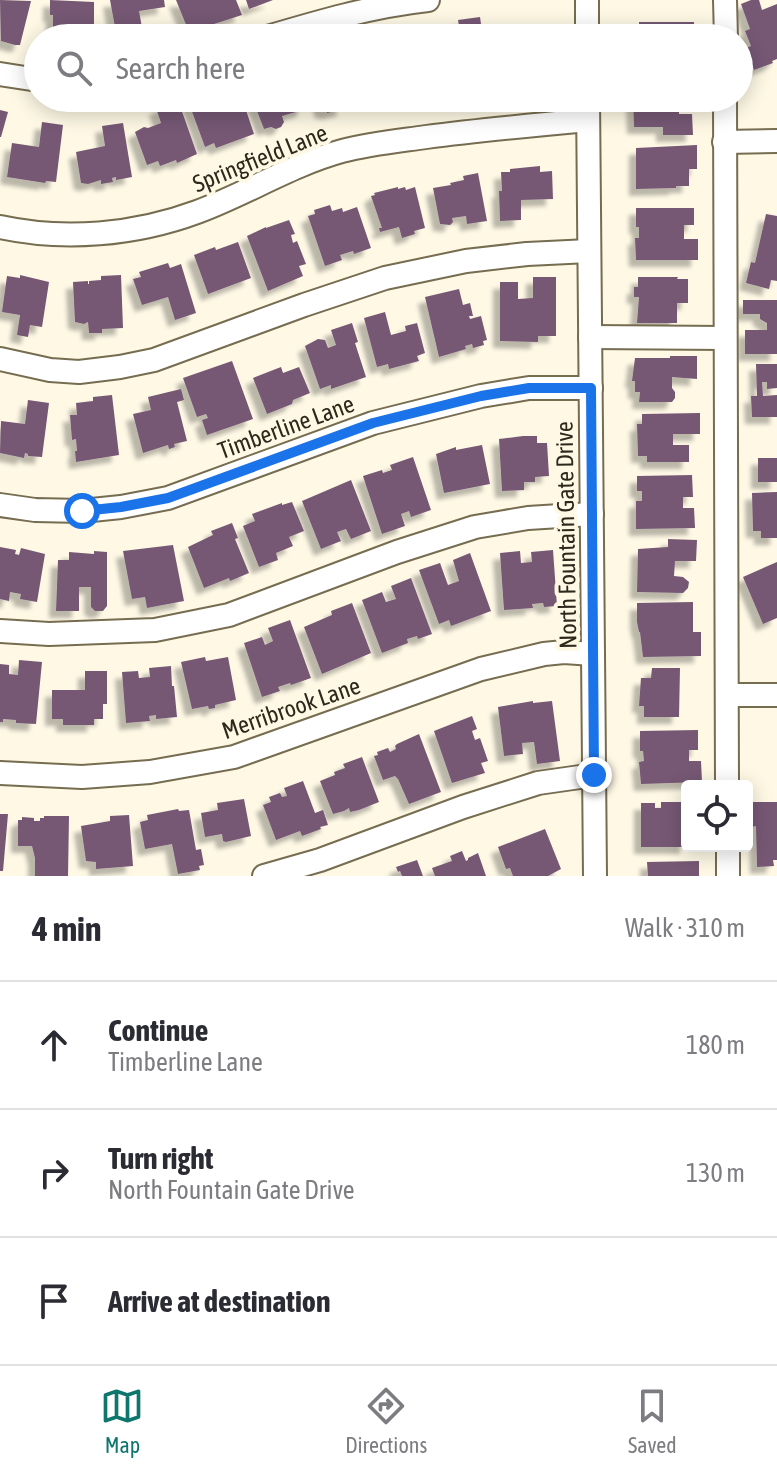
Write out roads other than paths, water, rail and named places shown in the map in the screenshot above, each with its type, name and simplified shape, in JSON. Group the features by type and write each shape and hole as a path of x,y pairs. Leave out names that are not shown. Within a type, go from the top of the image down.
{"street":[{"path":"311,24 392,4 428,0"},
{"path":"587,0 587,24"},
{"path":"725,0 726,24"},
{"path":"0,74 24,78"},
{"name":"Springfield Lane","path":"0,227 62,235 107,233 152,225 196,212 345,150 480,130 573,112"},
{"name":"North Fountain Gate Drive","path":"588,112 595,876"},
{"path":"725,112 727,780"},
{"path":"724,142 777,141"},
{"path":"0,359 50,370 79,372 120,367 154,360 385,278 466,261 589,251"},
{"path":"590,337 725,338"},
{"name":"Timberline Lane","path":"0,505 35,510 82,511 168,498 373,423 481,396 529,388 591,388"},
{"path":"0,631 49,634 155,630 229,615 397,552 475,527 528,518 592,514"},
{"name":"Merribrook Lane","path":"0,773 67,777 109,775 150,772 234,757 481,669 544,654 593,654"},
{"path":"727,695 777,695"},
{"path":"264,876 320,860 538,783 594,775"},
{"path":"728,852 728,876"}]}
